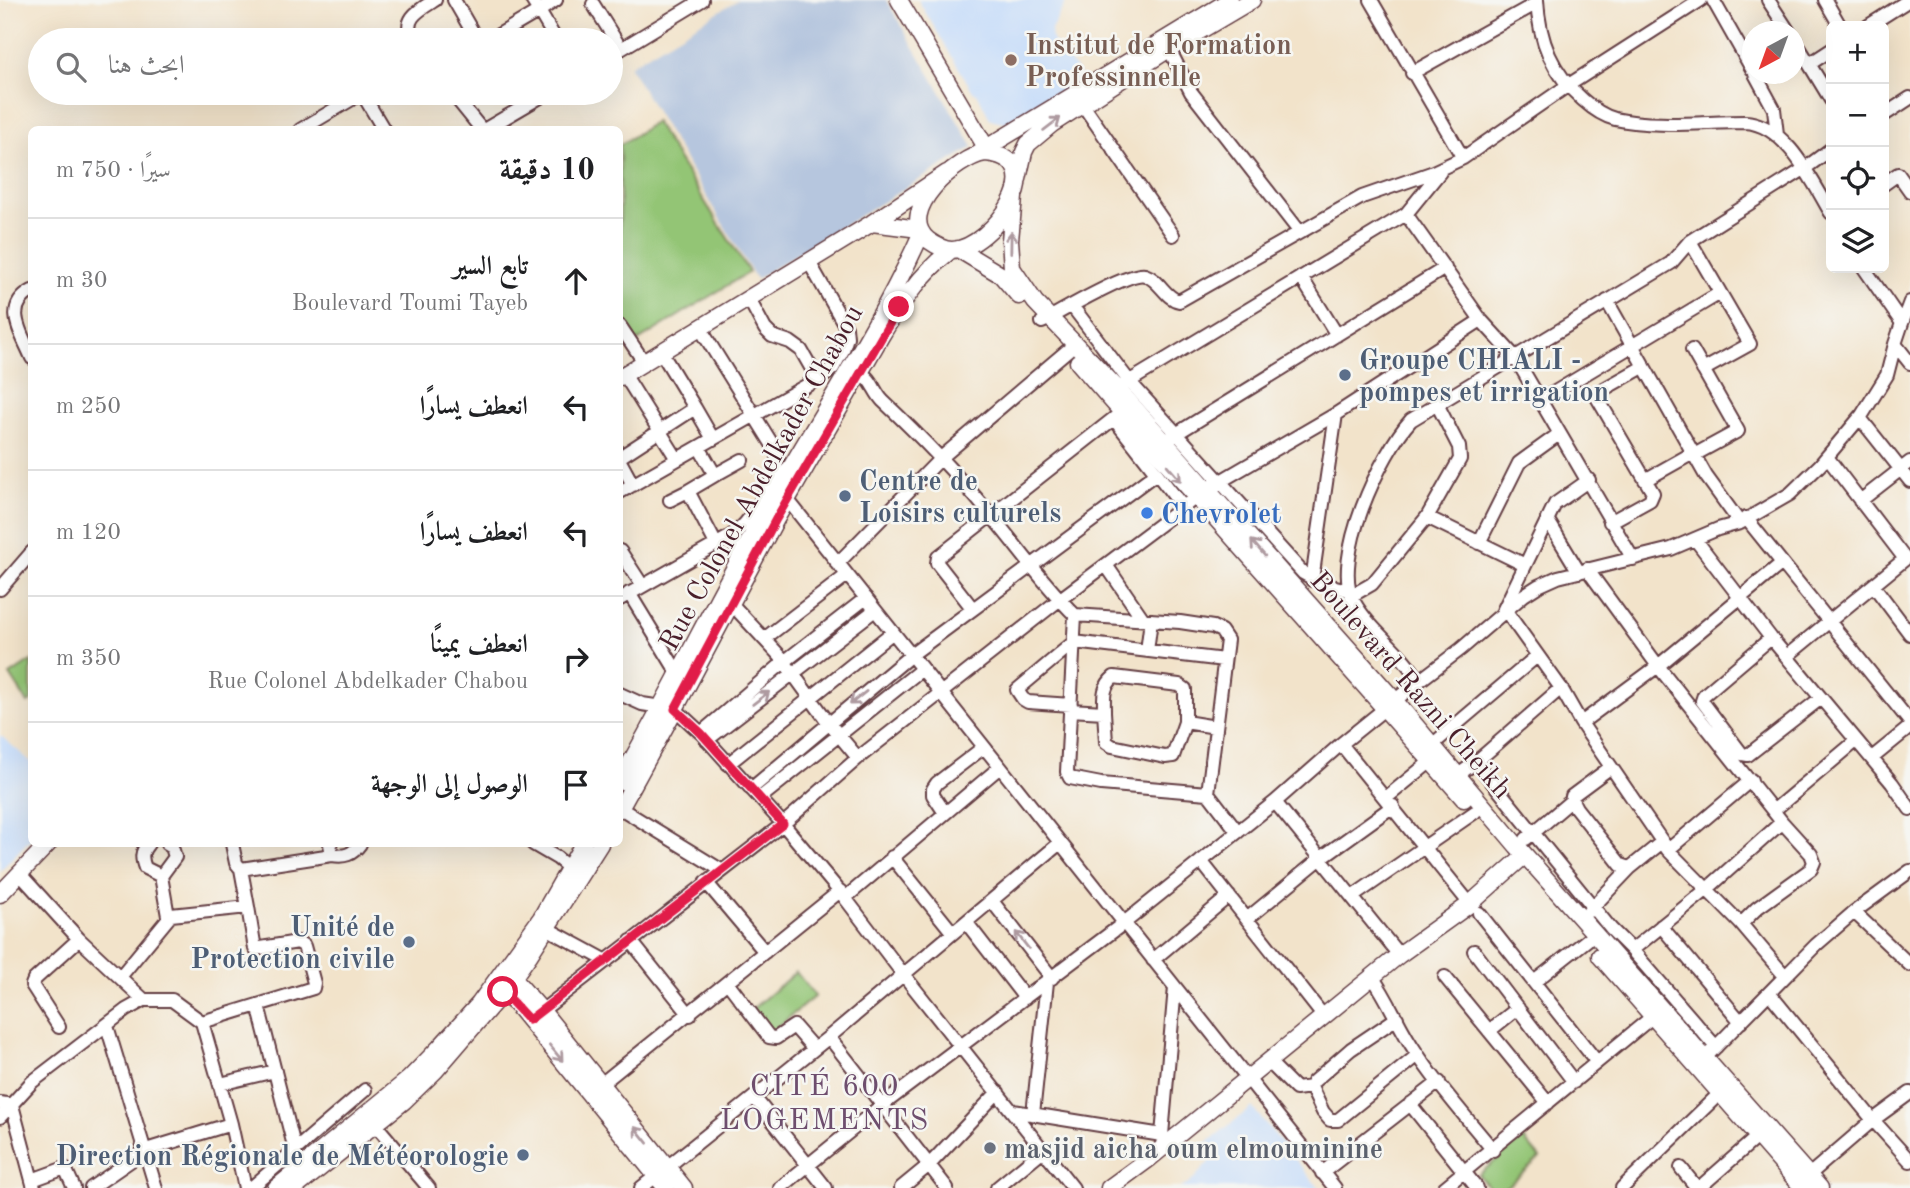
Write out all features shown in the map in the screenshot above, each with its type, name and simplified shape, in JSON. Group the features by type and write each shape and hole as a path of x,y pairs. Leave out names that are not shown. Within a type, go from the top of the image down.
{"main road":[{"path":"899,0 987,152 1011,162 1016,167 1018,179"},
{"path":"623,374 1230,0"},
{"path":"872,223 920,231 938,246 955,249 973,242 991,228 1014,197 1028,144 1067,113 1252,0"},
{"path":"920,231 919,215 923,202 947,173"},
{"name":"Boulevard Razni Cheikh","path":"1014,197 1010,240 1012,268 1046,320 1118,416 1141,444 1202,494 1390,704 1432,753 1475,812 1587,913 1804,1182"},
{"name":"Rue Colonel Abdelkader Chabou","path":"623,802 668,708 726,599 896,289 920,231"},
{"name":"Rue Colonel Abdelkader Chabou","path":"623,776 668,708 679,675 726,599 740,558 860,373 899,307 934,264 955,249"},
{"name":"Boulevard Razni Cheikh","path":"955,249 1001,275 1046,320 1123,385 1171,437 1202,494"},
{"name":"Boulevard Razni Cheikh","path":"1432,753 1458,775 1587,940 1652,1017 1705,1058 1719,1094 1757,1137 1804,1182 1820,1188"},
{"path":"0,894 45,847"},
{"path":"276,1188 435,1071 503,982 548,929 575,873 582,847"},
{"path":"503,982 541,918 597,847"},
{"path":"1110,1188 1163,1141 1248,1079 1399,956 1474,909 1520,853"},
{"path":"503,982 535,1015 663,1177 684,1188"},
{"path":"295,1188 371,1120"}],"street":[{"path":"408,28 409,22 418,11 435,0"},
{"path":"454,0 470,28"},
{"path":"506,28 535,6 556,0"},
{"path":"1371,0 1463,158"},
{"path":"1046,320 1131,275 1141,274 1157,282 1179,301 1362,197 1390,189 1463,158 1567,86 1701,0"},
{"path":"1713,0 1742,50"},
{"path":"1768,0 1782,21"},
{"path":"1825,0 1837,21"},
{"path":"1876,21 1909,0"},
{"path":"594,1 606,28"},
{"path":"1412,73 1537,1 1545,48 1555,70 1567,86 1592,107 1612,118 1638,122 1752,122 1777,134 1793,152 1829,210"},
{"path":"623,48 695,2"},
{"path":"535,6 549,28"},
{"path":"1169,49 1191,92 1299,231"},
{"path":"1811,64 1826,54"},
{"path":"1805,55 1826,91"},
{"path":"1761,84 1774,109 1777,134"},
{"path":"1889,111 1910,98"},
{"path":"307,126 342,105"},
{"path":"369,105 382,126"},
{"path":"462,105 480,126"},
{"path":"490,126 526,105"},
{"path":"1083,105 1173,235"},
{"path":"1419,681 1406,661 1363,615 1350,593 1354,530 1370,487 1405,427 1437,404 1671,263 1690,241 1826,153"},
{"path":"1889,180 1910,165"},
{"path":"1072,306 1123,385 1406,214 1445,167"},
{"path":"1898,174 1910,191"},
{"path":"1406,214 1481,320 1515,357 1633,559"},
{"path":"1690,241 1750,344 1703,370"},
{"path":"623,490 755,416 833,368 847,337 846,327 809,262"},
{"path":"1171,437 1445,268"},
{"path":"1867,273 1902,323"},
{"path":"1301,277 1337,335"},
{"path":"28,293 21,297 15,309 28,347"},
{"path":"1540,401 1720,293"},
{"path":"749,299 765,329 778,340 790,342 801,349 817,378"},
{"path":"1607,301 1694,454 1743,521 1782,563 1910,725 1872,758"},
{"path":"780,1188 881,1106 1124,923 1275,802 1340,744 1538,586 1583,570 1671,549 1743,521 1790,495 1860,418 1887,375 1910,302"},
{"path":"535,1015 783,824 858,758 1059,600 1202,494 1336,414 1481,320"},
{"path":"679,675 624,596 732,536 748,523 778,464 777,452 700,328"},
{"path":"623,331 644,362"},
{"path":"1895,344 1910,363"},
{"path":"837,564 942,457 1068,350"},
{"path":"1645,481 1738,431 1692,350"},
{"path":"661,352 713,439"},
{"path":"1610,522 1652,497 1653,493 1595,394 1643,367"},
{"path":"1590,371 1602,391"},
{"path":"860,373 866,376 878,396 942,457 1059,600 1075,615 1191,624 1221,631 1227,640 1208,793 1238,832"},
{"path":"623,377 677,459"},
{"path":"1141,444 1155,474 1202,494 1312,580 1350,593 1372,584 1427,517 1460,458 1459,447 1437,404"},
{"path":"623,457 695,408"},
{"path":"1312,580 1336,414"},
{"path":"973,609 937,563 938,557 1118,416"},
{"path":"1860,418 1905,465 1910,481"},
{"path":"1479,543 1518,463 1559,434"},
{"path":"699,447 715,475"},
{"path":"1787,656 1908,559 1826,457"},
{"path":"670,500 742,460"},
{"path":"623,465 634,485"},
{"path":"1860,501 1905,465"},
{"path":"755,793 828,722 911,655 1155,474"},
{"path":"1503,613 1555,504 1589,480"},
{"path":"688,491 716,544"},
{"path":"783,494 1335,1188"},
{"path":"1427,517 1525,565"},
{"path":"1547,519 1658,666 1773,811 1811,854 1814,862 1811,869 1757,908 1741,924"},
{"path":"732,536 740,558"},
{"path":"1695,539 1771,638 1872,758 1910,809"},
{"path":"623,556 642,585"},
{"path":"0,589 28,557"},
{"path":"1581,723 1658,666 1782,563"},
{"path":"1106,565 1147,620 1147,651"},
{"path":"764,639 847,575"},
{"path":"1874,586 1910,634"},
{"path":"704,736 784,662 866,598"},
{"path":"726,599 784,662 858,758"},
{"path":"704,736 792,674 875,610"},
{"path":"1503,613 1561,688 1581,723 1665,846 1741,924 1784,976"},
{"path":"1075,615 1068,772 1070,778 1101,784 1208,793"},
{"path":"728,764 893,632"},
{"path":"1771,638 1703,695 1702,701 1742,754 1748,754 1821,698"},
{"path":"1104,712 1028,702 1017,690 1073,642 1224,660"},
{"path":"1247,919 1389,802 1432,753 1537,656"},
{"path":"755,793 839,735 922,669"},
{"path":"1114,677 1182,687 1186,695 1185,722 1173,756 1165,757 1112,746 1106,742 1103,692 1114,677"},
{"path":"1458,775 1561,688"},
{"path":"623,695 642,704 668,708 704,736 843,895 1073,1188"},
{"path":"1185,722 1216,727"},
{"path":"1773,811 1856,741"},
{"path":"1340,744 1597,1062"},
{"path":"944,813 933,795 933,789 984,747"},
{"path":"1476,762 1532,834 1587,913 1632,950 1705,1058 1770,994 1784,976 1854,912 1910,871"},
{"path":"595,1090 765,952 892,857 1000,767"},
{"path":"1520,853 1532,834 1572,800 1575,793 1611,767"},
{"path":"1587,913 1630,868 1665,846 1751,780"},
{"path":"1572,800 1620,865 1630,868"},
{"path":"1275,802 1399,956"},
{"path":"623,810 721,870"},
{"path":"1352,897 1475,812"},
{"path":"1632,950 1706,890 1782,822"},
{"path":"640,1188 663,1177 754,1097 1060,843"},
{"path":"145,847 141,858 145,868 161,876"},
{"path":"168,916 161,876 175,857 172,847"},
{"path":"202,1022 310,990 314,983 304,946 298,942 255,949 241,869 236,863 233,847"},
{"path":"241,869 331,849 347,855 357,847"},
{"path":"537,847 575,873"},
{"path":"892,857 953,933"},
{"path":"1201,861 1324,1017"},
{"path":"19,873 79,939 144,1000"},
{"path":"706,882 765,952"},
{"path":"1153,960 1229,896"},
{"path":"992,901 1049,980 1033,1114"},
{"path":"120,977 168,916 248,907"},
{"path":"1854,912 1910,965"},
{"path":"966,922 1025,998"},
{"path":"1661,926 1741,1022"},
{"path":"548,929 607,961"},
{"path":"59,1027 32,985 34,980 79,939"},
{"path":"1534,982 1587,940"},
{"path":"631,942 690,1015"},
{"path":"1474,951 1574,1082"},
{"path":"1445,977 1548,1103"},
{"path":"1373,978 1389,1001 1400,1028 1418,1055 1493,1150"},
{"path":"728,983 769,1037 776,1038 794,1026 814,1049"},
{"path":"1013,1111 1163,1141 1175,987"},
{"path":"1770,994 1910,1161"},
{"path":"0,1117 6,1104 126,1010 144,1000 172,1000 202,1022 231,1124 245,1188"},
{"path":"258,1005 295,1150"},
{"path":"1489,1031 1518,1008"},
{"path":"1444,1188 1652,1017"},
{"path":"1311,1087 1313,1082 1351,1049 1397,1018"},
{"path":"107,1026 156,1188"},
{"path":"829,1037 947,1188"},
{"path":"1311,1087 1323,1112 1330,1120 1338,1120 1418,1055"},
{"path":"1269,1062 1296,1089 1311,1087"},
{"path":"220,1084 275,1071"},
{"path":"1322,1173 1438,1082"},
{"path":"251,1188 365,1090"},
{"path":"901,1188 929,1165 998,1092"},
{"path":"1804,1182 1873,1120 1910,1093"},
{"path":"1622,1188 1719,1094"},
{"path":"754,1097 826,1188"},
{"path":"6,1104 33,1184 65,1168 74,1188"},
{"path":"1410,1104 1477,1188"},
{"path":"371,1120 429,1188"},
{"path":"92,1188 146,1150 231,1124"},
{"path":"1681,1168 1698,1188 1757,1137"},
{"path":"997,1188 1044,1150"}],"shaded area":[{"path":"738,0 886,0 973,147 756,279 629,66"},
{"name":"Institut de Formation Professinnelle","path":"918,0 1067,0 1051,30 1052,40 1084,79 1012,124 990,119 977,93 973,92"},
{"path":"0,735 28,759 28,841 0,871"},
{"path":"1252,1107 1319,1188 1179,1188 1189,1184 1209,1162 1209,1153 1204,1145"}],"green space":[{"path":"655,122 749,272 636,342 623,321 623,143"},
{"path":"28,663 28,703 10,675"},
{"path":"796,972 815,996 770,1033 751,1010"},
{"path":"1523,1138 1540,1158 1505,1188 1490,1188 1478,1175"}],"place":[{"name":"Institut de Formation Professinnelle","path":"1011,60"},
{"name":"Groupe CHIALI - pompes et irrigation","path":"1345,375"},
{"name":"Centre de Loisirs culturels","path":"845,496"},
{"name":"Chevrolet","path":"1147,513"},
{"name":"Unité de Protection civile","path":"409,942"},
{"name":"masjid aicha oum elmouminine","path":"990,1148"},
{"name":"Direction Régionale de Météorologie","path":"523,1155"}],"district":[{"name":"CITÉ 600 LOGEMENTS","path":"825,1102"}],"route":[{"path":"503,992 529,1020 783,824 701,733 675,709 807,463 899,307"}]}
